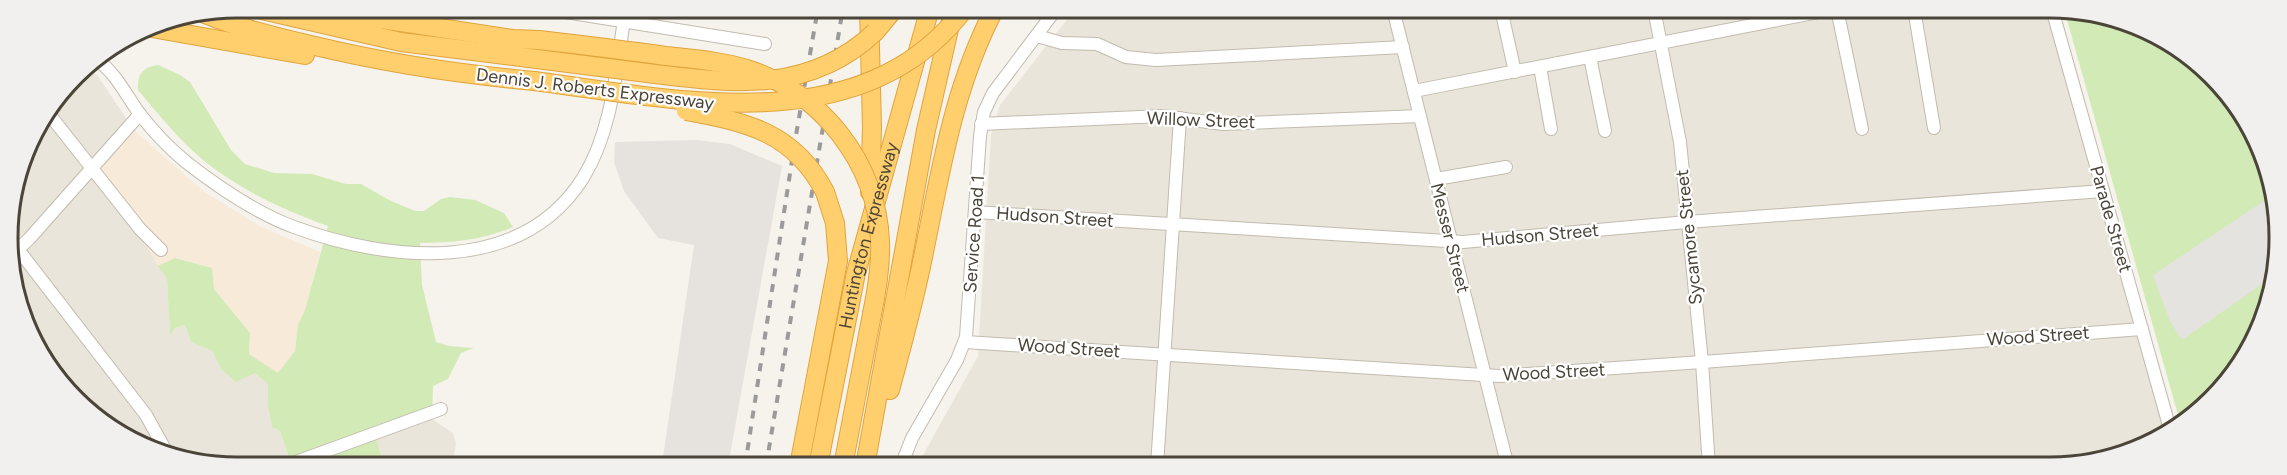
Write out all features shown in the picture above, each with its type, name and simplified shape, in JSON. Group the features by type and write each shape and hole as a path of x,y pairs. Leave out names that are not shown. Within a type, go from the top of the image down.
{"highway":[{"name":"Dennis J. Roberts Expressway","path":"297,18 401,42 706,80 760,82 792,77 824,67 851,52 875,32 887,18"},
{"path":"375,18 513,39 539,40 732,65 775,80 813,105 835,127 852,151 872,196 879,224 880,254 872,314 845,457"},
{"path":"867,231 872,128 869,18"},
{"name":"Huntington Expressway","path":"820,457 851,294 927,18"},
{"name":"Huntington Expressway","path":"867,457 926,130 952,18"},
{"name":"Dennis J. Roberts Expressway","path":"218,19 257,32 384,62 706,102 750,104 794,100 857,86 897,68 933,42 955,18"},
{"path":"867,457 888,398 913,302 954,111 975,50 990,18"},
{"path":"166,30 288,52 384,62"},
{"path":"534,81 730,119 756,128 779,140 799,156 817,178 825,192 835,223 837,261 801,457"}],"street":[{"path":"600,18 765,44"},
{"path":"102,64 112,73 140,114 186,161 239,199 292,227 354,246 442,254 499,243 550,216 566,200 586,172 601,144 625,18"},
{"name":"Service Road 1","path":"905,457 916,430 965,342 981,124 986,107 993,93 1050,18"},
{"name":"Messer Street","path":"1395,18 1506,457"},
{"path":"1503,18 1515,72"},
{"name":"Sycamore Street","path":"1656,18 1680,142 1702,362 1708,457"},
{"path":"1414,91 1789,18"},
{"path":"1838,18 1862,129"},
{"path":"1916,18 1934,128"},
{"name":"Parade Street","path":"2055,18 2168,422"},
{"path":"1037,36 1062,43 1097,44 1126,57 1150,60 1403,47"},
{"path":"1590,57 1605,131"},
{"path":"1540,67 1551,129"},
{"path":"18,249 140,114"},
{"name":"Willow Street","path":"981,124 1162,116 1209,124 1420,116"},
{"path":"1158,457 1180,118"},
{"path":"53,119 140,229 161,249"},
{"path":"1436,179 1506,168"},
{"name":"Hudson Street","path":"975,212 1452,242 2103,191"},
{"path":"19,257 146,415 161,443"},
{"name":"Wood Street","path":"965,342 1499,376 2142,328"},
{"path":"310,457 441,409"}],"shaded area":[{"path":"1068,18 2055,18 2168,422 2147,434 2106,450 2064,457 922,457 978,356 991,134 1000,105"},
{"path":"92,73 97,75 134,130 140,234 167,278 170,335 175,328 185,325 191,342 212,351 221,369 255,373 268,384 268,406 272,427 280,431 289,457 223,457 181,450 167,445 128,428 104,412 72,382 47,347 30,308 22,280 18,252 18,223 22,195 30,167 47,128 63,104"},
{"path":"134,130 203,191 261,227 320,252 305,310 298,325 295,351 278,374 249,354 250,333 214,289 212,268 176,258 158,266 140,234 92,172"},
{"path":"696,140 730,144 782,166 730,457 663,457 694,245 658,238 624,191 614,162 615,142"},
{"path":"2266,200 2269,223 2269,252 2264,282 2182,340 2170,321 2153,275"},
{"path":"432,419 453,433 456,443 453,457 381,457 376,438"}],"green space":[{"path":"2067,18 2106,25 2133,35 2159,47 2194,72 2215,93 2240,128 2262,181 2269,223 2269,252 2262,294 2257,308 2240,347 2224,371 2205,393 2178,415"},
{"path":"158,65 190,82 231,150 245,164 274,173 312,174 346,184 361,184 415,211 424,211 441,199 450,197 475,200 504,213 513,227 467,240 420,243 422,285 436,342 449,346 474,348 461,353 448,379 433,386 432,419 376,438 381,457 289,457 280,431 272,427 268,406 268,384 255,373 236,382 221,369 212,351 191,342 185,325 175,328 170,336 167,279 158,266 175,258 212,268 214,289 250,333 249,354 278,373 295,351 298,325 305,310 328,226 292,212 240,186 208,164 186,145 138,90 140,76 148,68"}],"railway":[{"path":"746,457 816,18"},
{"path":"768,457 841,18"}]}
